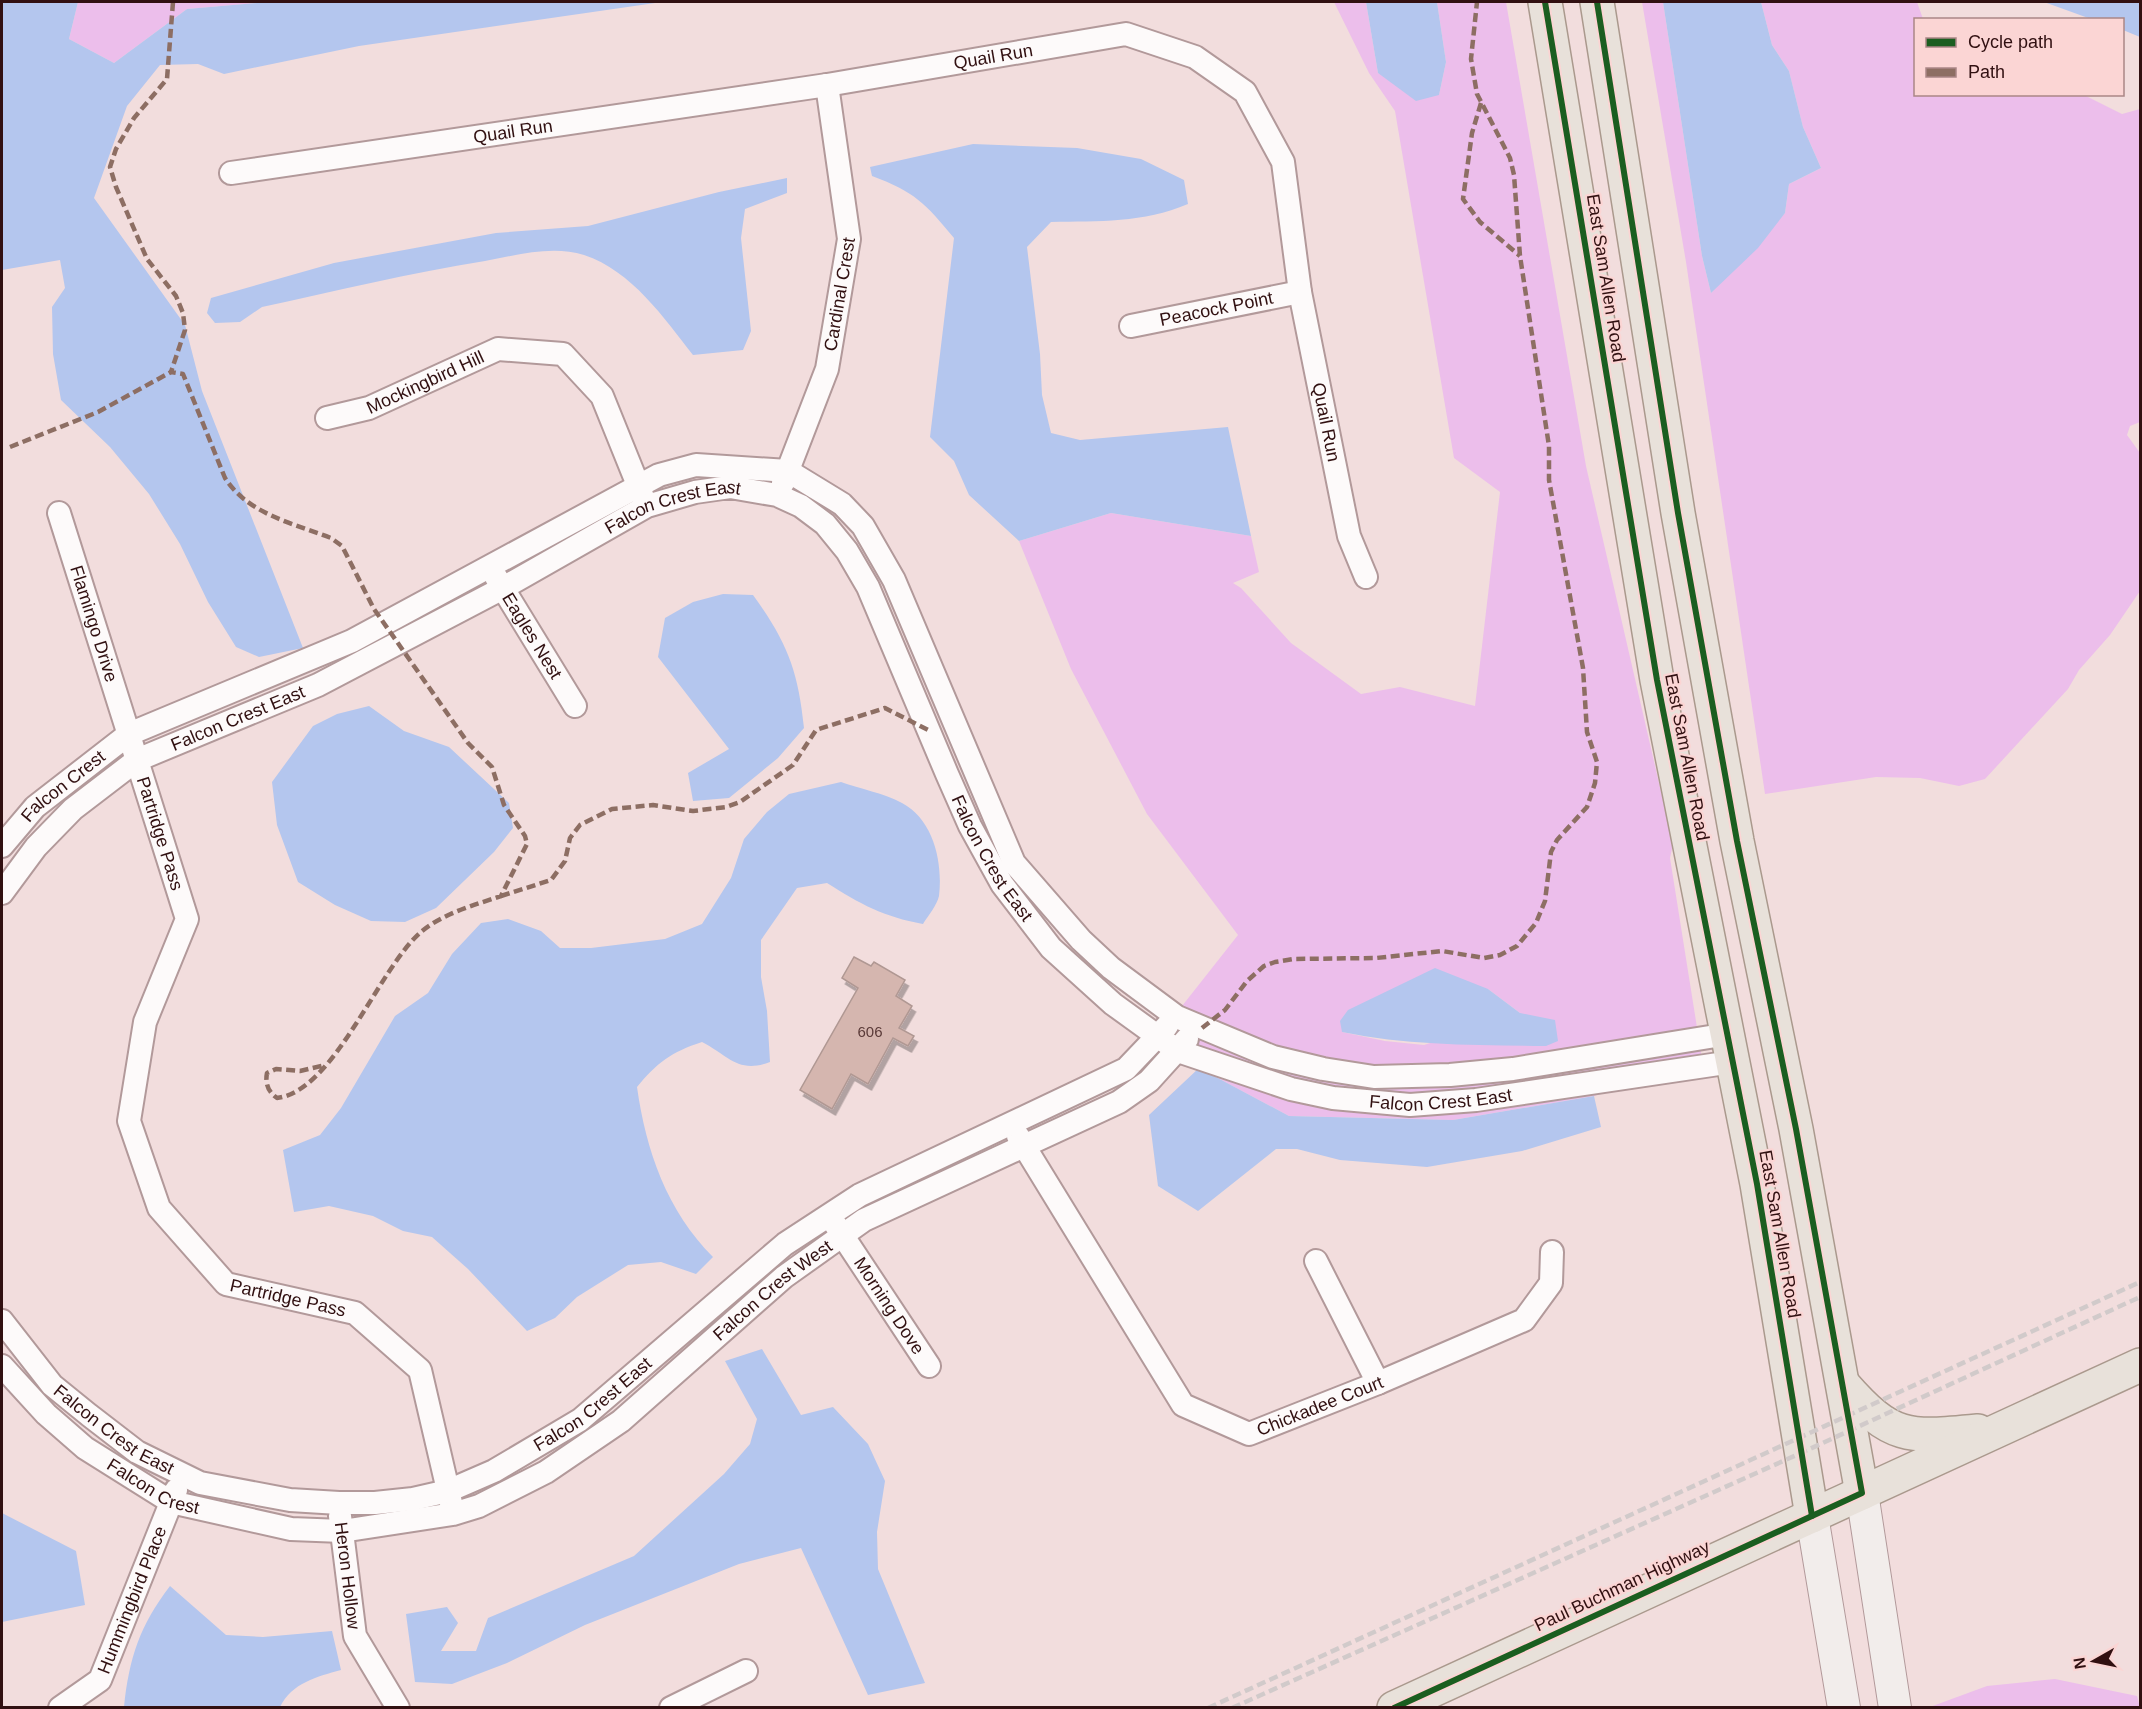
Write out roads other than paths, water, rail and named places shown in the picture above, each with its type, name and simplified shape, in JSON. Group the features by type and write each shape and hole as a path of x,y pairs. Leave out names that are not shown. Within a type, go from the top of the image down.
{"main road":[{"name":"East Sam Allen Road","path":"1545,2 1657,680 1757,1184 1812,1516"},
{"path":"1597,2 1678,513 1739,852 1796,1129 1862,1493"},
{"name":"Paul Buchman Highway","path":"1394,1707 2140,1365"},
{"path":"1843,1384 1876,1418 1896,1431 1936,1435 2004,1428"}],"street":[{"name":"Quail Run","path":"231,173 827,86 1126,34 1195,57 1245,92 1283,162 1300,292 1349,536 1366,576"},
{"name":"Cardinal Crest","path":"777,495 827,369 849,239 827,86"},
{"name":"Peacock Point","path":"1131,326 1300,292"},
{"name":"Mockingbird Hill","path":"327,418 369,408 498,348 563,354 602,396 642,496"},
{"name":"Falcon Crest East","path":"2,893 36,847 66,817 137,760 298,694 503,588 642,496 659,475 696,465 788,471 842,504 863,526 894,580 1014,863 1081,940 1111,968 1186,1021 1273,1057 1323,1069 1374,1077 1450,1076 1730,1048"},
{"name":"Falcon Crest East","path":"129,734 352,641 489,565 642,496 730,487 777,495 801,506 825,524 847,551 868,586 966,816 1002,884 1051,948 1113,1004 1178,1051 1291,1089 1333,1098 1410,1105 1450,1102 1730,1048"},
{"name":"Flamingo Drive","path":"59,513 129,734"},
{"name":"Eagles Nest","path":"489,565 575,705"},
{"path":"898,655 921,645"},
{"path":"287,669 298,694"},
{"name":"Partridge Pass","path":"129,734 188,919 145,1022 129,1121 159,1208 226,1284 355,1313 420,1370 453,1514"},
{"name":"Falcon Crest","path":"2,846 35,807 129,734"},
{"name":"Falcon Crest East","path":"2,1321 52,1385 137,1452 200,1483 290,1500 339,1503 413,1499 448,1491 494,1471 538,1447 580,1420 785,1244 860,1195 1126,1069 1157,1037 1186,1021"},
{"name":"Falcon Crest West","path":"342,1531 453,1514 479,1506 546,1472 621,1421 784,1277 864,1220 1024,1148 1119,1102 1149,1081 1178,1051 1186,1021"},
{"path":"1450,1076 1450,1102"},
{"name":"Chickadee Court","path":"1012,1124 1024,1148 1184,1406 1249,1434 1378,1383 1524,1320 1551,1282 1552,1252"},
{"name":"Morning Dove","path":"830,1215 842,1237 929,1366"},
{"path":"1316,1261 1378,1383"},
{"path":"6,1372 33,1360"},
{"name":"Falcon Crest","path":"6,1372 85,1448 171,1502 291,1529 342,1531"},
{"path":"625,1383 644,1401"},
{"name":"Hummingbird Place","path":"60,1707 100,1680 183,1475"},
{"path":"1862,1493 1895,1707"},
{"name":"Heron Hollow","path":"339,1503 355,1636 398,1707"},
{"path":"1812,1516 1844,1707"},
{"path":"671,1707 746,1671"}],"water":[{"path":"2,2 78,2 69,39 114,63 187,9 268,2 662,2 359,46 224,74 198,64 160,65 127,106 94,198 185,325 202,391 303,648 259,657 236,647 208,602 180,544 149,494 110,447 61,400 53,354 52,307 65,288 60,260 2,270"},
{"path":"1366,2 1437,2 1446,62 1439,95 1416,101 1378,73"},
{"path":"1663,2 1761,2 1772,45 1789,71 1803,127 1821,168 1789,184 1785,213 1758,248 1711,293 1702,256"},
{"path":"2044,2 2140,2 2140,37 2124,30 2124,18 2088,18"},
{"path":"973,144 1077,148 1141,159 1184,180 1188,204 1138,218 1051,222 1027,247 1040,354 1042,395 1051,433 1080,440 1228,427 1251,536 1111,513 1019,541 969,495 954,461 930,437 954,238 927,207 909,193 872,176 870,167"},
{"path":"787,178 787,193 745,209 741,238 751,331 743,350 693,355 646,297 617,272 584,255 560,251 522,254 373,282 262,307 240,322 215,323 207,313 211,298 334,263 496,233 588,226 719,192"},
{"path":"723,594 753,595 765,612 789,657 798,689 804,728 778,758 729,798 693,801 688,773 729,749 658,657 665,618 693,602"},
{"path":"369,706 404,731 449,747 509,803 513,828 494,852 436,908 405,922 371,921 335,905 298,882 277,825 272,782 313,726 337,714"},
{"path":"841,782 902,803 922,820 929,831 937,857 939,896 923,924 896,918 873,909 827,883 797,888 761,940 761,977 767,1011 770,1062 750,1066 742,1065 702,1042 665,1059 637,1087 646,1134 661,1179 683,1220 713,1257 696,1274 661,1262 628,1265 577,1297 555,1318 527,1331 468,1269 432,1237 403,1231 373,1216 329,1206 294,1212 283,1150 320,1135 341,1108 395,1016 428,993 452,954 481,923 508,919 541,931 560,948 591,948 665,939 702,924 731,878 744,839 767,812 789,794"},
{"path":"1435,968 1488,989 1520,1013 1555,1020 1558,1041 1546,1046 1444,1044 1367,1037 1342,1032 1340,1021 1348,1010"},
{"path":"1199,1068 1289,1116 1453,1120 1594,1096 1601,1127 1522,1151 1427,1167 1340,1160 1297,1149 1276,1149 1198,1211 1158,1186 1149,1115"},
{"path":"762,1349 801,1415 833,1407 868,1444 885,1481 877,1532 878,1569 925,1683 868,1695 801,1548 739,1564 585,1625 507,1663 452,1684 415,1682 406,1614 447,1607 458,1623 441,1651 476,1651 488,1618 634,1556 724,1474 750,1444 757,1419 725,1361"},
{"path":"2,1513 76,1551 85,1605 2,1622"},
{"path":"170,1586 226,1635 263,1637 332,1631 341,1670 306,1682 291,1692 280,1707 124,1707 129,1673 138,1643 151,1614"}],"railway":[{"path":"1208,1708 2140,1282"},
{"path":"1232,1708 1801,1453 2140,1297"}]}
